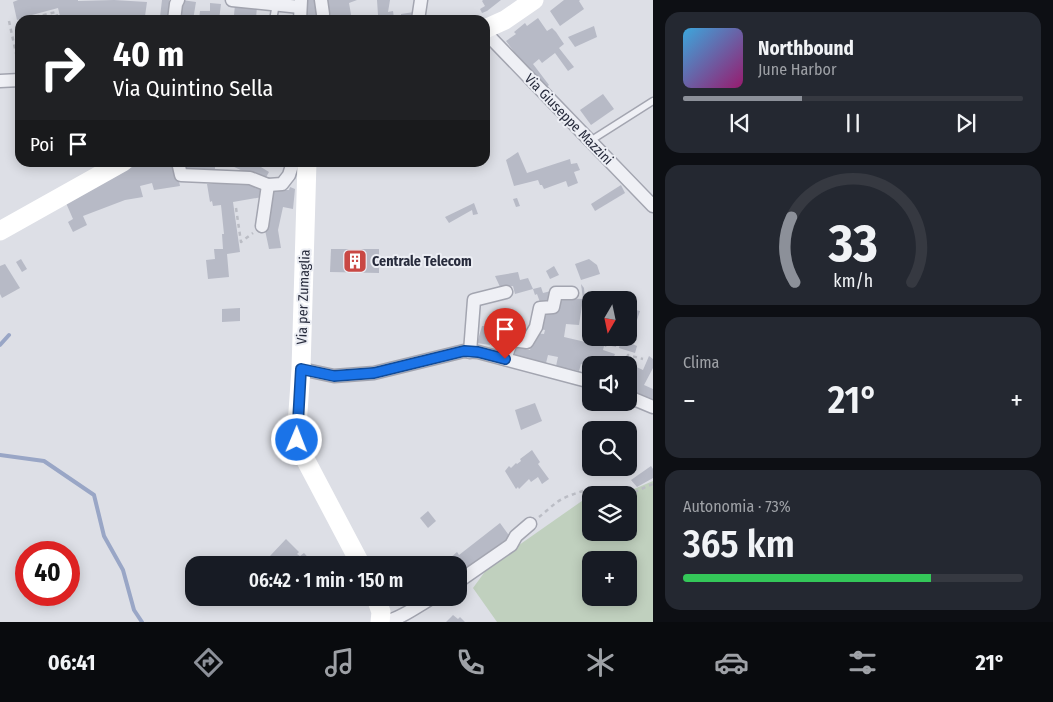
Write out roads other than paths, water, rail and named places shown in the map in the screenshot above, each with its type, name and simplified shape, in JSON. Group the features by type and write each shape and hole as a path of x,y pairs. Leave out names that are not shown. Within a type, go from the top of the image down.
{"street":[{"path":"175,15 178,0"},
{"path":"232,0 300,3"},
{"path":"321,0 323,14"},
{"path":"419,15 421,0"},
{"path":"490,28 505,20 534,0"},
{"name":"Via Giuseppe Mazzini","path":"490,35 653,206"},
{"path":"0,81 15,80"},
{"path":"0,231 114,167"},
{"path":"179,167 181,176 250,178 268,185 282,184 289,175 291,167"},
{"name":"Via per Zumaglia","path":"307,167 297,440 356,556"},
{"path":"262,226 268,185"},
{"path":"470,352 474,300 506,292"},
{"path":"505,359 512,340 527,342 536,327 540,308 553,307 556,292 572,293"},
{"path":"301,369 334,376 374,373 464,351 505,359 582,380"},
{"path":"637,400 653,407"},
{"path":"467,575 511,545 516,536 530,524"},
{"path":"379,606 381,622 388,622 419,606"}],"lane":[{"path":"274,15 277,2"},
{"path":"590,141 653,101"}],"waterway":[{"path":"0,345 9,335"},
{"path":"0,455 44,461 94,495 104,536 123,570 134,610 142,622"}],"place":[{"name":"Centrale Telecom","path":"355,261"}]}
